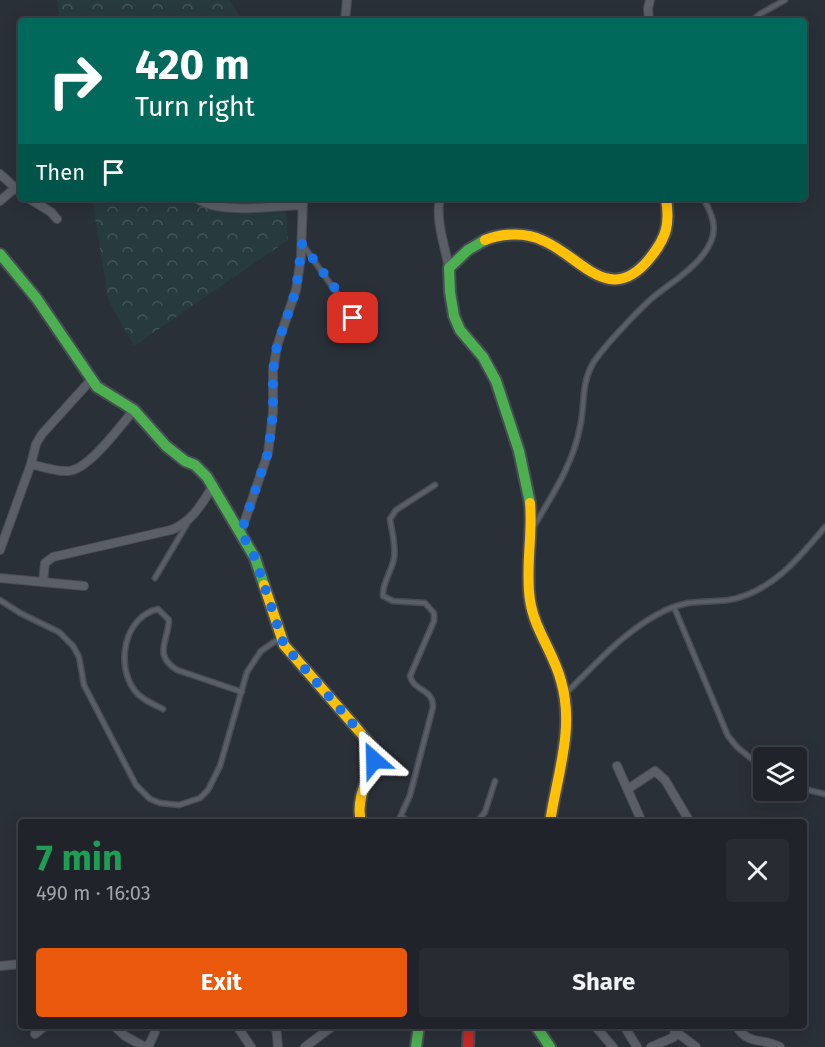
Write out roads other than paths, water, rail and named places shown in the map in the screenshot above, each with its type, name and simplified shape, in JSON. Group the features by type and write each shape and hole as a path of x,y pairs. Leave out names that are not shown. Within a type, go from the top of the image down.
{"main road":[{"path":"551,819 565,736 565,695 561,679 530,604 529,494 495,378 476,348 460,329 453,315 449,268 471,248 483,241 514,235 533,237 550,244 587,272 613,279 630,276 644,264 664,238 669,219 666,201"},
{"path":"0,254 37,299 92,380 103,392 134,410 166,446 201,470 213,486 255,558 281,637 288,651 373,747 376,754 359,804 360,819"},
{"path":"416,1047 417,1029"},
{"path":"468,1047 469,1029"},
{"path":"538,1029 550,1047"}],"street":[{"path":"345,18 346,0"},
{"path":"649,18 650,0"},
{"path":"0,174 18,190 0,201"},
{"path":"33,201 51,212 57,219"},
{"path":"200,201 222,208 303,201 302,244 296,290 277,346 273,370 273,413 268,453 241,532"},
{"path":"440,201 440,217 449,268"},
{"path":"0,550 36,444 42,434 92,380"},
{"path":"31,464 68,471 79,469 89,461 134,410"},
{"path":"43,582 45,563 53,557 171,530 189,520 213,486"},
{"path":"0,578 84,586"},
{"path":"617,766 641,819"},
{"path":"627,789 655,771 665,780 688,819"},
{"path":"0,966 18,963"},
{"path":"35,1034 41,1029"},
{"path":"117,1029 125,1036 147,1047 156,1029"},
{"path":"239,1029 251,1047"},
{"path":"276,1029 278,1047"},
{"path":"305,1047 329,1029"},
{"path":"598,1029 613,1047"},
{"path":"626,1029 637,1047"},
{"path":"651,1047 674,1037 675,1029"},
{"path":"675,1029 696,1047"},
{"path":"738,1029 743,1036 750,1040 780,1047"}],"lane":[{"path":"755,18 785,0"},
{"path":"530,531 562,480 575,447 582,418 584,388 587,375 594,362 649,301 703,256 711,241 715,230 714,219 705,201"},
{"path":"302,244 348,309 360,338"},
{"path":"400,819 410,795 433,706 429,693 411,683 410,676 434,621 434,613 425,603 387,599 383,596 382,590 394,558 395,548 390,519 392,514 435,485"},
{"path":"155,578 189,520"},
{"path":"565,695 633,629 674,607 697,600 731,599 767,586 786,570 825,527"},
{"path":"0,600 12,609 59,633 73,646 79,657 84,686 136,784 142,793 160,803 179,805 191,802 200,798 208,790 220,766 247,672 261,651 281,637"},
{"path":"674,607 728,736 753,760"},
{"path":"163,709 143,698 135,690 129,680 124,661 127,642 138,621 158,609 169,620 163,650 165,659 170,665 177,670 242,692"},
{"path":"479,819 485,812 495,781"},
{"path":"807,790 825,794"},
{"path":"401,816 405,819"}]}
